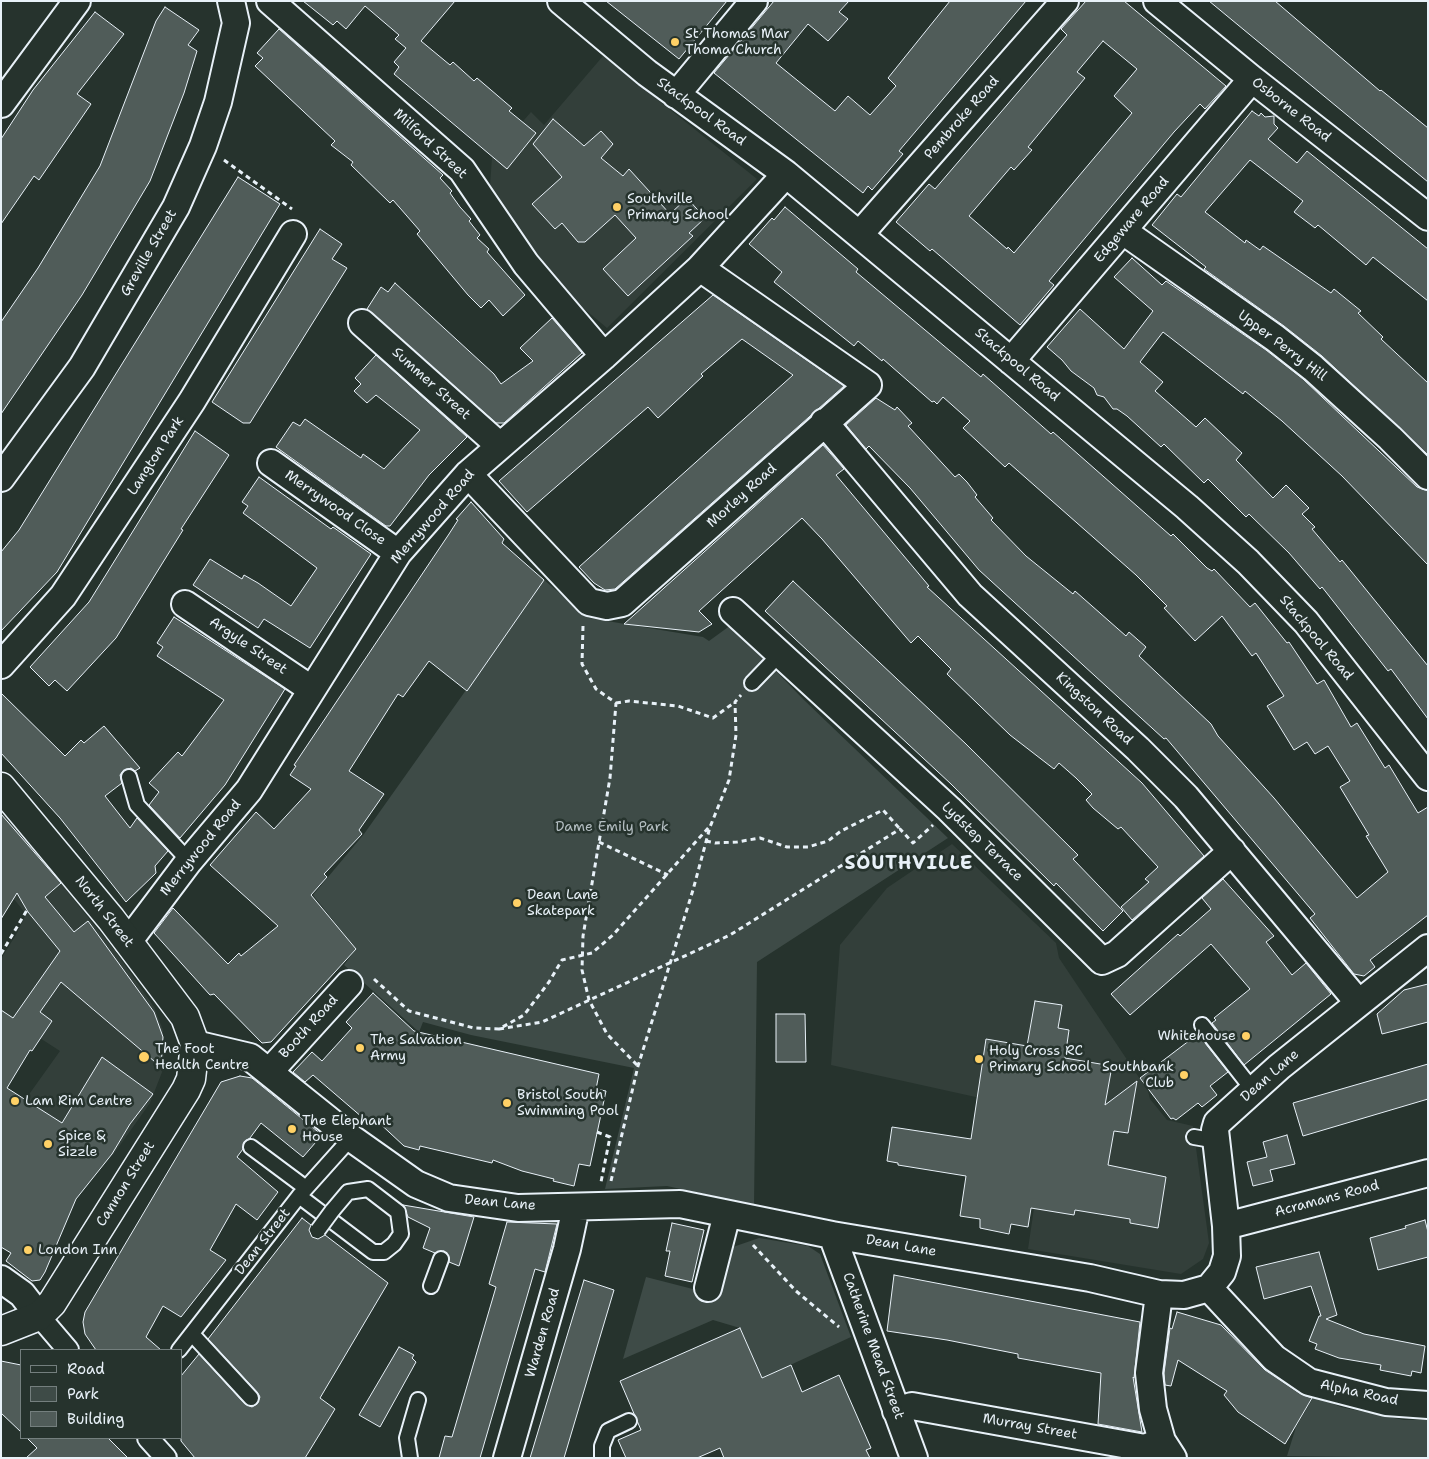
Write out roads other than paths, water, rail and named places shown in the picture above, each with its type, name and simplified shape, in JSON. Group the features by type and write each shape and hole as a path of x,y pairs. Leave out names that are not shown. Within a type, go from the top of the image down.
{"main road":[{"name":"North Street","path":"1,787 128,942 185,1017 195,1044"},
{"name":"Cannon Street","path":"39,1316 52,1303 186,1090 191,1079 195,1044"},
{"path":"1,1331 39,1316"}],"street":[{"path":"1,104 78,1"},
{"name":"Greville Street","path":"1,478 82,367 176,207 203,146 218,102 236,23 231,1"},
{"name":"Milford Street","path":"270,1 462,170 526,264 604,356"},
{"name":"Stackpool Road","path":"561,1 676,94 786,174 1187,507 1248,562 1306,622 1428,776"},
{"path":"676,94 754,1"},
{"name":"Pembroke Road","path":"860,234 1065,1"},
{"name":"Osborne Road","path":"1157,1 1252,79 1428,217"},
{"name":"Edgeware Road","path":"1011,361 1252,79"},
{"name":"Merrywood Road","path":"128,942 189,861 249,790 398,553 468,474 604,356 700,268 786,174"},
{"name":"Upper Perry Hill","path":"1123,232 1274,338 1313,368 1390,438 1428,476"},
{"name":"Langton Park","path":"1,665 63,596 192,401 293,234"},
{"name":"Morley Road","path":"468,474 589,602 607,606 622,603 868,385 700,268"},
{"name":"Summer Street","path":"362,323 500,446"},
{"name":"Kingston Road","path":"824,422 970,595 1138,749 1186,797 1358,1002"},
{"name":"Merrywood Close","path":"271,463 398,553"},
{"name":"Argyle Street","path":"185,604 311,689"},
{"name":"Lydstep Terrace","path":"733,611 950,809 1102,961 1117,954 1232,851"},
{"name":"Dean Lane","path":"195,1044 250,1057 270,1071 351,1138 416,1184 459,1207 518,1208 576,1206 612,1198 680,1204 832,1235 1090,1278 1159,1294 1184,1295 1209,1288 1222,1272 1227,1256 1226,1226 1206,1139 1217,1123 1253,1090 1358,1002 1428,948"},
{"name":"Booth Road","path":"270,1071 349,984"},
{"name":"Acramans Road","path":"1226,1226 1428,1173"},
{"name":"Warden Road","path":"507,1458 567,1249 576,1206"},
{"path":"708,1288 727,1214"},
{"name":"Catherine Mead Street","path":"832,1235 914,1458"},
{"path":"1,1279 22,1294 67,1349"},
{"name":"Alpha Road","path":"1209,1288 1274,1358 1309,1382 1386,1402 1428,1405"},
{"path":"1159,1294 1149,1373 1153,1409 1168,1450"},
{"name":"Murray Street","path":"896,1412 912,1406 1145,1448 1168,1450"},
{"path":"149,1439 166,1458"}],"lane":[{"path":"752,683 779,654"},
{"path":"129,777 137,805 189,861"},
{"path":"1202,1025 1253,1090"},
{"name":"Dean Street","path":"180,1349 302,1192 351,1138"},
{"path":"252,1147 302,1192 373,1252 384,1252 394,1244 401,1234 398,1212 368,1189 348,1192 332,1211 318,1230"},
{"path":"431,1286 441,1259"},
{"path":"192,1334 251,1398"},
{"path":"410,1458 407,1438 418,1400"},
{"path":"602,1458 602,1446 608,1431 629,1421"}],"place":[{"name":"St Thomas Mar Thoma Church","path":"675,42"},
{"name":"Southville Primary School","path":"617,207"},
{"name":"Dean Lane Skatepark","path":"517,903"},
{"name":"Whitehouse","path":"1246,1036"},
{"name":"The Salvation Army","path":"360,1048"},
{"name":"The Foot Health Centre","path":"144,1057"},
{"name":"Holy Cross RC Primary School","path":"979,1059"},
{"name":"Southbank Club","path":"1184,1075"},
{"name":"Lam Rim Centre","path":"15,1101"},
{"name":"Bristol South Swimming Pool","path":"507,1103"},
{"name":"The Elephant House","path":"292,1129"},
{"name":"Spice & Sizzle","path":"48,1144"},
{"name":"London Inn","path":"28,1250"}],"district":[{"name":"SOUTHVILLE","path":"909,864"}],"park label":[{"name":"Dame Emily Park","path":"612,827"}]}
